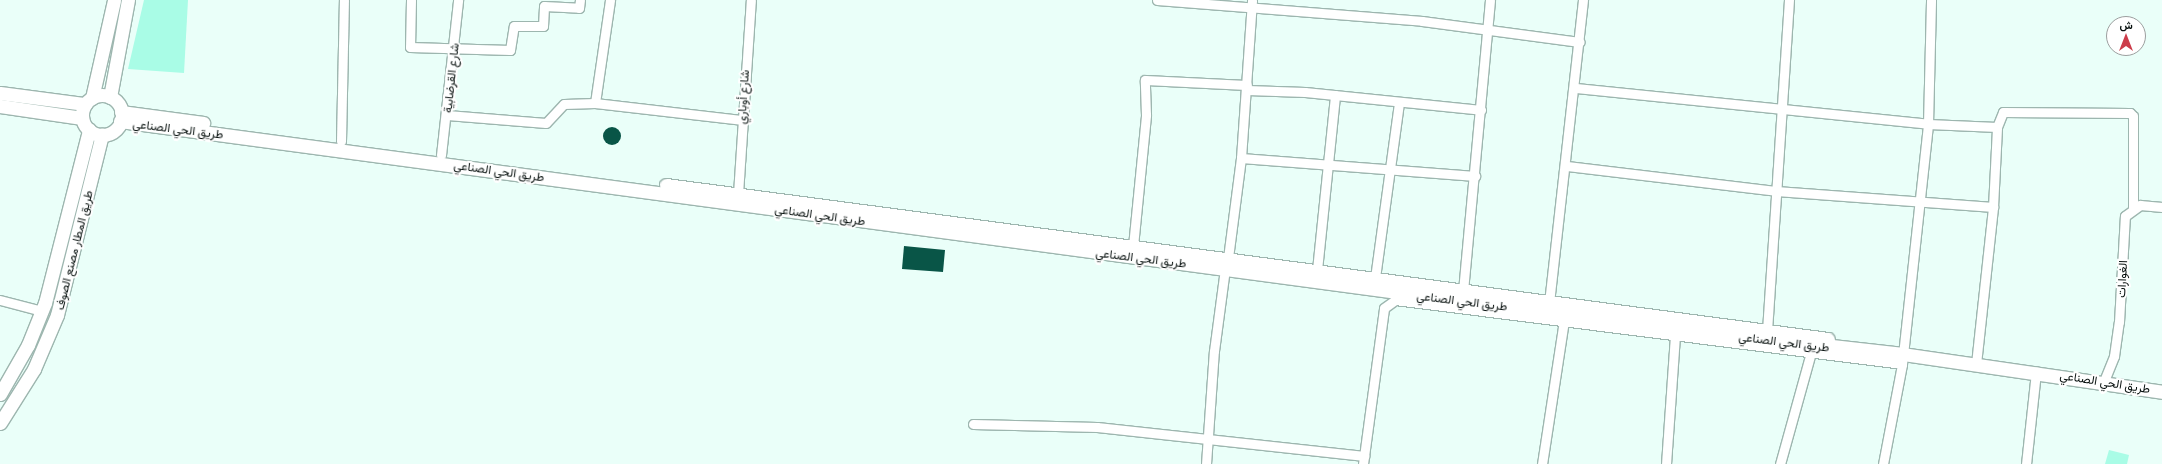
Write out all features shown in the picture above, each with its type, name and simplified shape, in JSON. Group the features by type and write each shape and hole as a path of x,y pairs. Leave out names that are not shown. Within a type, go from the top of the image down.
{"highway":[{"path":"114,0 88,101 82,118 89,130 102,135 115,129 121,116"},
{"path":"121,116 110,97 128,0"},
{"path":"0,93 88,101 110,97"},
{"path":"0,106 82,118"},
{"path":"121,116 341,141 1133,246 1226,263 1317,270 1549,303 1767,331 1902,359"},
{"name":"طريق الحي الصناعي","path":"121,116 1226,263 1387,291 1902,359 1976,364 2104,381 2162,392"},
{"name":"طريق المطار مصنع الصوف","path":"0,394 42,311 89,130"},
{"name":"طريق المطار مصنع الصوف","path":"0,424 34,369 57,315 102,135"}],"street":[{"path":"341,141 344,0"},
{"path":"411,0 410,47 510,50 514,26 543,26 544,6 579,8 580,0"},
{"name":"شارع القرضابية","path":"442,155 455,49 458,0"},
{"path":"595,103 610,0"},
{"name":"شارع أوباري","path":"738,194 741,120 751,0"},
{"path":"1157,0 1252,4 1580,42"},
{"path":"1463,291 1475,176 1486,30 1490,0"},
{"path":"1549,303 1576,88 1583,0"},
{"path":"1767,331 1789,0"},
{"path":"1883,464 1902,359 1917,201 1928,124 1931,0"},
{"path":"1206,464 1226,263 1241,158 1252,4"},
{"path":"1133,246 1145,80 1247,87 1481,110"},
{"path":"1576,88 1928,124 1997,127"},
{"path":"1317,270 1334,95"},
{"path":"447,116 546,122 564,104 595,103 741,120"},
{"path":"1375,278 1399,103"},
{"path":"1976,364 1993,207 1997,127 2007,111 2130,113 2133,116 2133,208 2162,207"},
{"path":"1241,158 1475,176"},
{"path":"1567,166 1776,191 1993,207"},
{"name":"الغوارات","path":"2104,381 2114,356 2119,322 2125,216 2133,208"},
{"path":"972,424 1024,423 1209,437 1363,460 1387,291"},
{"path":"0,300 42,311"},
{"path":"1384,308 1395,300 1811,352 1902,359"},
{"path":"1542,464 1564,321"},
{"path":"1666,464 1675,335"},
{"path":"1780,464 1811,352"},
{"path":"2026,464 2036,372"}],"green space":[{"path":"144,0 188,0 184,73 128,69"},
{"path":"2109,450 2129,455 2127,464 2105,464"}],"building":[{"path":"608,127 616,127 621,132 619,143 616,145 608,145 603,140 603,132"},
{"path":"904,246 945,250 943,272 902,269"}]}
